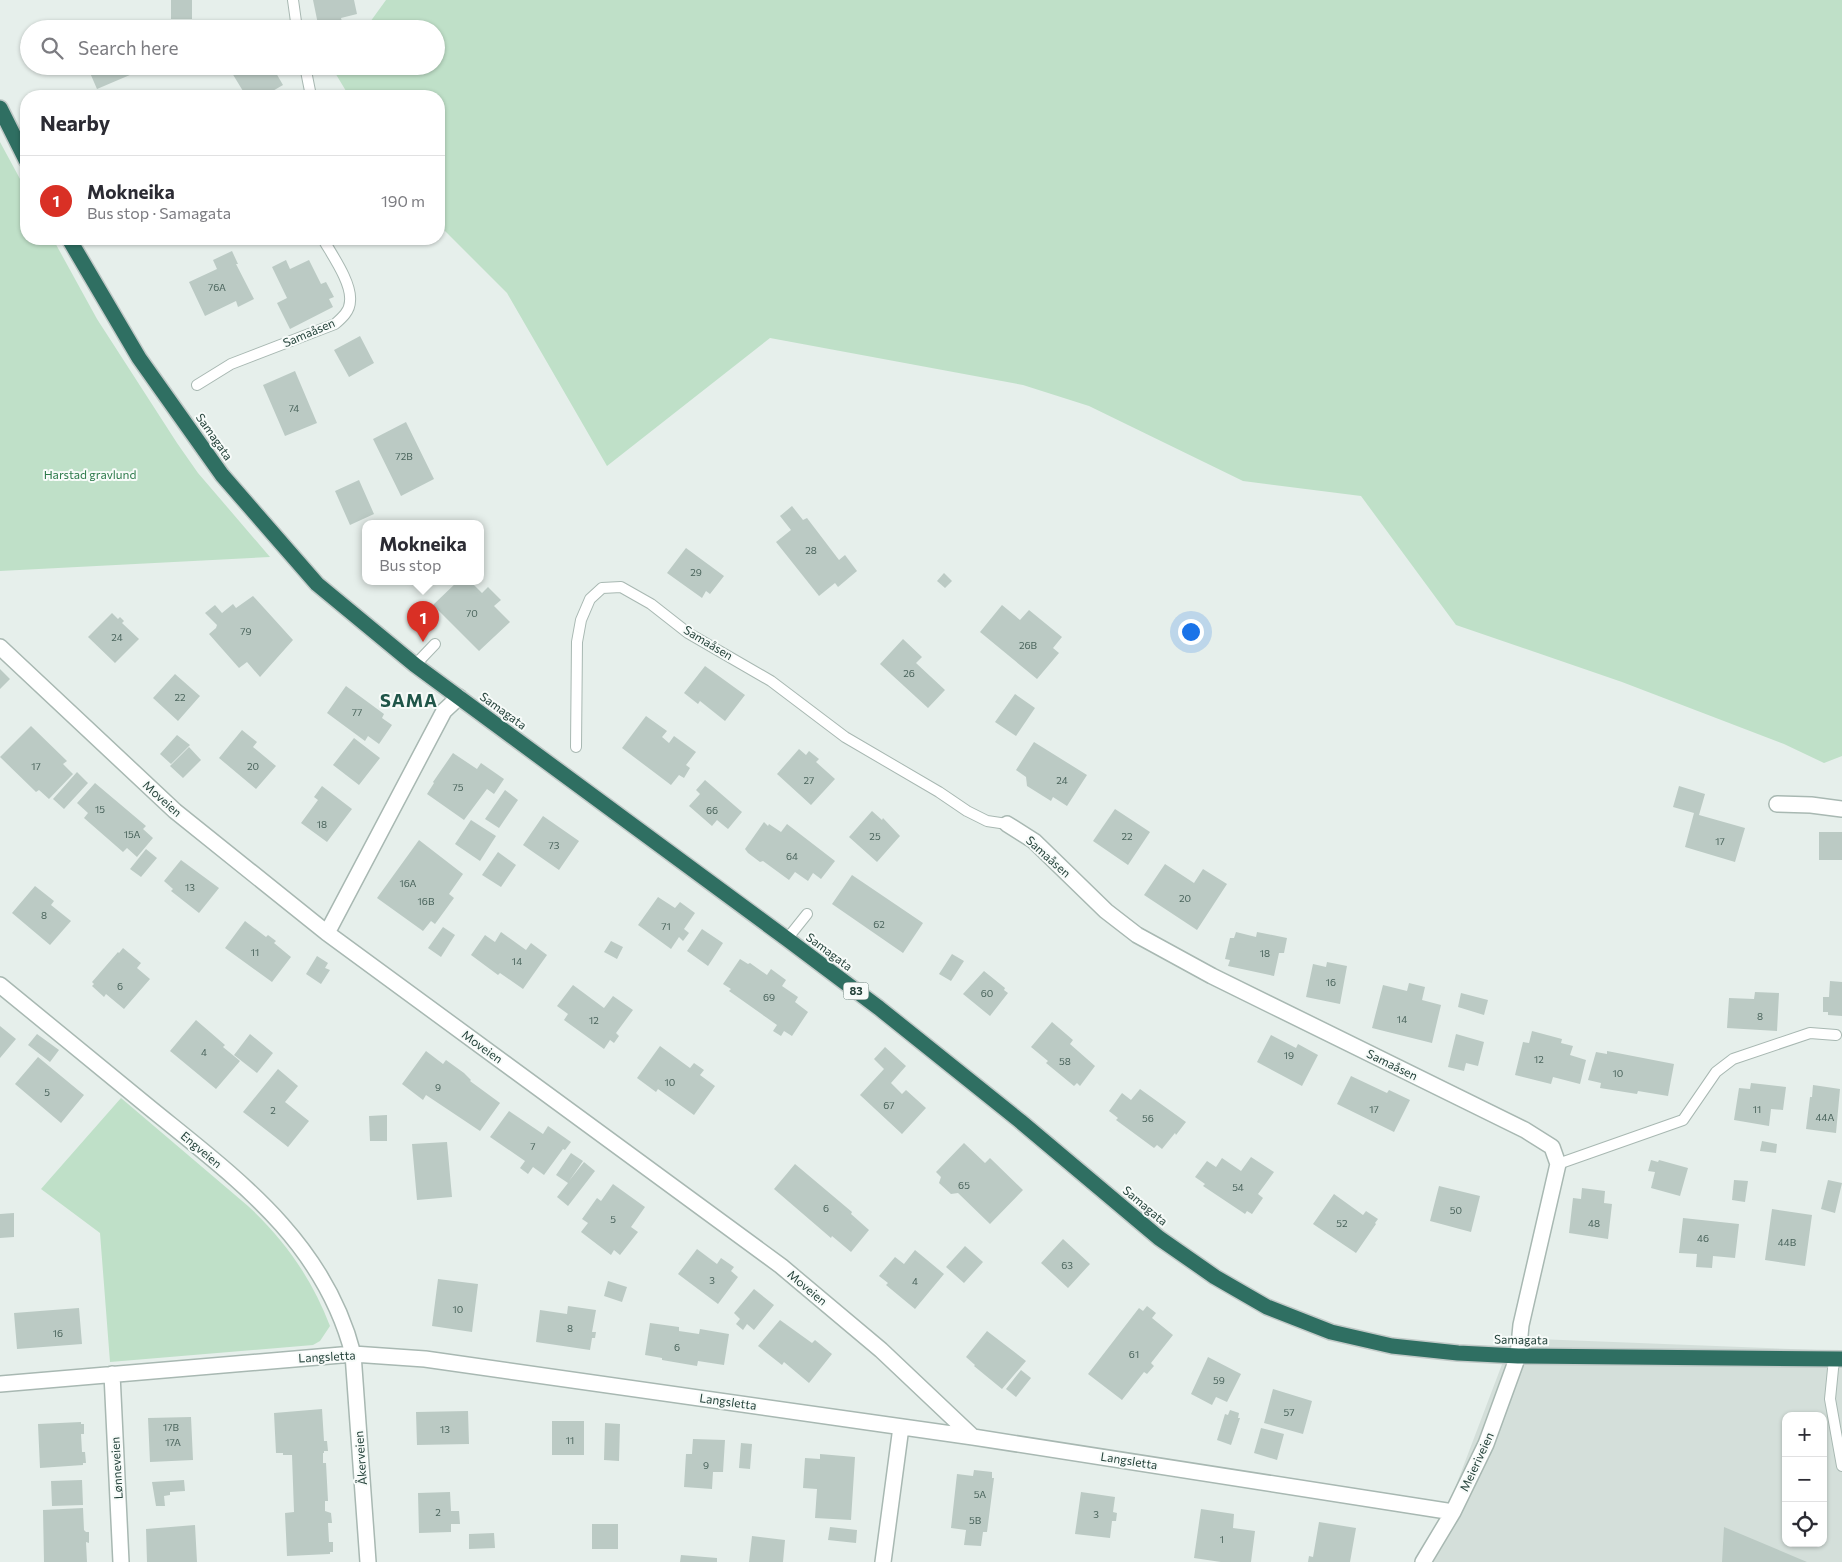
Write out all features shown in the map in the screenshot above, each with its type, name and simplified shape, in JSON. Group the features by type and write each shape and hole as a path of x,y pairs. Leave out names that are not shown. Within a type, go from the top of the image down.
{"highway":[{"path":"0,108 20,148"},
{"name":"Samagata","path":"73,245 139,358 222,475 317,584 415,665 879,1008 1020,1121 1159,1238 1215,1276 1267,1307 1331,1332 1392,1346 1458,1353 1518,1356 1838,1359"}],"street":[{"name":"Moveien","path":"0,647 175,811 327,932 781,1266 881,1350 973,1437"},
{"path":"327,932 444,711 459,697"},
{"path":"1777,804 1811,805 1842,809"},
{"name":"Samaåsen","path":"1007,824 1034,841 1106,911 1137,935 1212,976 1525,1130 1552,1147 1558,1164"},
{"name":"Engveien","path":"0,985 216,1162 282,1223 310,1259 334,1299 348,1333 353,1354"},
{"path":"1518,1356 1521,1325 1558,1164"},
{"name":"Langsletta","path":"0,1384 353,1354 425,1359 973,1437 1453,1512"},
{"name":"Åkerveien","path":"353,1354 368,1562"},
{"name":"Meieriveien","path":"1423,1562 1453,1512 1486,1444 1518,1356"},
{"name":"Lønneveien","path":"112,1374 121,1562"},
{"path":"883,1562 901,1427"}],"lane":[{"path":"293,0 295,20"},
{"path":"307,75 310,90"},
{"name":"Samaåsen","path":"197,385 231,364 335,324 345,316 350,302 347,284 326,245"},
{"name":"Samaåsen","path":"576,747 577,642 580,620 590,599 602,588 621,587 651,604 688,633 771,681 845,736 884,761 939,792 967,811 987,821 1007,824"},
{"path":"415,665 434,644"},
{"path":"787,939 807,914"},
{"path":"1558,1164 1683,1120 1716,1072 1733,1059 1810,1033 1836,1034"},
{"path":"1838,1359 1830,1399 1842,1466"}],"shaded area":[{"path":"1512,1338 1842,1351 1842,1562 1415,1562 1452,1496"}],"green space":[{"path":"386,0 1842,0 1842,756 1824,763 1784,744 1622,682 1456,625 1361,496 1243,481 1089,406 1023,385 770,338 607,466 507,293 445,231 445,90 345,90 336,75 445,75 445,20 372,20"},
{"name":"Harstad gravlund","path":"0,142 20,179 20,245 56,245 97,319 177,443 198,473 270,557 0,571"},
{"path":"121,1098 248,1206 274,1232 306,1276 323,1309 330,1326 320,1341 313,1345 110,1362 100,1233 41,1189"}],"building":[{"path":"171,0 192,0 192,19 171,19"},
{"path":"313,0 354,0 357,14 341,18 342,20 317,20"},
{"path":"91,75 130,75 97,89"},
{"path":"233,75 277,75 283,85 274,90 242,90"},
{"path":"232,251 238,264 236,264 254,299 238,307 236,301 205,316 189,282 217,269 213,260"},
{"path":"286,260 290,269 309,260 321,284 326,282 334,297 329,299 333,307 290,329 277,303 287,298 272,267"},
{"path":"360,336 374,363 349,377 334,350"},
{"path":"295,371 317,423 285,436 263,385"},
{"path":"406,422 434,479 401,496 373,439"},
{"path":"359,480 374,514 350,525 335,491"},
{"path":"792,506 803,520 807,518 839,560 845,555 857,571 838,587 835,583 819,596 776,542 791,530 780,516"},
{"path":"686,548 724,576 710,594 706,591 702,598 667,573"},
{"path":"944,573 952,581 945,588 937,581"},
{"path":"454,585 474,585 482,593 488,587 501,600 494,606 510,622 479,651 433,605"},
{"path":"253,596 293,640 260,677 247,662 239,668 209,634 217,625 205,613 215,605 222,613 233,604 236,608"},
{"path":"1002,605 1020,620 1029,610 1062,637 1053,648 1059,653 1037,679 980,632"},
{"path":"112,613 118,619 120,617 124,621 122,623 139,639 115,663 88,637"},
{"path":"903,639 922,657 916,663 945,690 928,708 880,664"},
{"path":"705,666 745,695 725,721 700,701 698,704 684,693"},
{"path":"0,669 10,679 0,689"},
{"path":"175,674 200,696 178,721 153,698"},
{"path":"346,686 384,714 382,718 392,725 379,744 368,736 365,741 327,713"},
{"path":"1015,694 1035,708 1016,736 995,722"},
{"path":"646,716 667,731 662,737 669,743 674,736 696,752 686,765 690,768 684,778 679,775 671,785 622,748"},
{"path":"31,726 67,761 63,764 73,774 49,799 39,790 36,792 0,757"},
{"path":"242,730 257,742 253,747 276,766 256,789 219,758"},
{"path":"177,735 190,745 171,764 160,754"},
{"path":"354,738 380,758 359,785 333,765"},
{"path":"1034,742 1087,775 1067,806 1053,797 1051,801 1027,786 1026,777 1016,770"},
{"path":"189,747 201,760 183,778 170,766"},
{"path":"799,749 806,755 809,751 819,759 816,762 835,779 811,805 777,774"},
{"path":"453,753 477,769 481,763 504,779 494,794 487,789 464,820 427,794"},
{"path":"77,772 88,783 64,809 53,799"},
{"path":"705,780 742,812 728,829 717,820 712,826 689,806 700,794 696,790"},
{"path":"95,783 146,826 143,829 153,838 137,857 127,848 123,852 84,818 88,813 77,803"},
{"path":"322,786 352,809 327,842 301,823 318,800 314,797"},
{"path":"1679,786 1705,794 1699,815 1745,828 1735,862 1685,847 1694,813 1673,807"},
{"path":"505,790 518,800 499,828 485,819"},
{"path":"1115,809 1150,832 1128,865 1093,841"},
{"path":"872,811 882,820 883,818 900,836 877,862 849,837"},
{"path":"543,816 579,841 559,870 523,845"},
{"path":"471,820 496,836 480,861 455,844"},
{"path":"764,822 781,832 787,824 835,861 821,879 813,873 808,881 795,872 789,880 763,861 760,862 745,849"},
{"path":"1819,832 1842,832 1842,860 1819,860"},
{"path":"419,840 463,874 449,894 454,898 435,924 431,921 423,931 377,898"},
{"path":"146,849 157,858 141,877 130,869"},
{"path":"498,852 516,865 501,887 482,875"},
{"path":"181,860 219,888 199,913 171,891 173,889 164,881"},
{"path":"1165,864 1194,883 1203,869 1227,884 1197,930 1144,895"},
{"path":"852,875 923,923 903,953 832,904"},
{"path":"35,886 54,901 51,905 71,921 50,945 12,913"},
{"path":"658,897 675,908 680,902 695,913 684,929 689,933 683,941 679,937 671,949 638,925"},
{"path":"245,921 266,937 268,935 276,941 274,943 291,957 272,982 225,948"},
{"path":"443,927 455,935 441,957 428,948"},
{"path":"702,929 723,943 708,966 687,951"},
{"path":"501,932 526,950 531,943 547,955 523,989 500,973 498,975 471,955 485,935 495,942"},
{"path":"1236,932 1256,937 1257,932 1287,938 1284,953 1279,953 1274,976 1228,966 1230,960 1225,959 1230,938 1234,938"},
{"path":"611,941 623,947 617,959 604,952"},
{"path":"123,948 141,963 137,968 150,979 124,1009 106,994 104,997 92,986 94,984 92,982"},
{"path":"952,954 964,961 951,981 939,974"},
{"path":"317,956 328,963 325,968 330,970 321,984 306,974"},
{"path":"740,959 748,964 750,963 767,975 771,969 786,980 782,986 798,997 795,1002 808,1012 792,1036 784,1031 781,1036 773,1031 777,1025 729,991 731,989 723,984"},
{"path":"1327,962 1347,966 1340,1004 1306,997 1313,964 1326,967"},
{"path":"984,971 1005,988 1004,990 1008,993 990,1016 963,994"},
{"path":"1830,981 1842,982 1842,1016 1828,1015 1828,1012 1823,1012 1823,997 1829,997"},
{"path":"1409,983 1425,987 1422,1000 1441,1005 1432,1043 1372,1028 1383,985 1407,991"},
{"path":"573,985 604,1008 613,996 633,1010 616,1033 619,1036 614,1043 610,1040 604,1049 564,1020 568,1014 557,1006"},
{"path":"1755,992 1779,993 1777,1031 1727,1028 1729,998 1754,999"},
{"path":"1461,993 1488,1000 1484,1015 1458,1007"},
{"path":"196,1020 240,1061 216,1089 170,1051"},
{"path":"1052,1022 1073,1040 1070,1044 1095,1066 1080,1086 1077,1083 1074,1086 1046,1063 1048,1061 1031,1047"},
{"path":"0,1026 16,1039 0,1058"},
{"path":"1532,1031 1562,1039 1561,1043 1573,1046 1570,1055 1586,1060 1580,1084 1553,1077 1551,1084 1515,1075 1523,1042 1529,1043"},
{"path":"37,1034 59,1050 50,1062 28,1045"},
{"path":"250,1034 273,1053 257,1073 234,1055"},
{"path":"1456,1034 1484,1042 1478,1066 1466,1063 1464,1071 1448,1067"},
{"path":"1271,1035 1296,1048 1298,1044 1318,1055 1302,1086 1257,1062"},
{"path":"660,1046 690,1068 694,1063 704,1070 700,1075 715,1086 694,1115 658,1089 656,1092 637,1078"},
{"path":"885,1047 906,1066 891,1083 902,1094 906,1090 926,1108 902,1134 860,1095 884,1069 874,1059"},
{"path":"426,1051 443,1064 446,1060 500,1103 480,1131 426,1095 423,1100 402,1084"},
{"path":"1607,1051 1674,1064 1668,1096 1638,1091 1637,1094 1600,1088 1601,1083 1588,1080 1596,1052 1607,1054"},
{"path":"38,1057 84,1095 61,1123 15,1084"},
{"path":"278,1069 298,1086 285,1102 309,1121 288,1147 243,1112"},
{"path":"1351,1076 1387,1093 1389,1090 1410,1100 1394,1132 1337,1104"},
{"path":"1751,1083 1786,1087 1783,1110 1771,1109 1769,1126 1734,1120 1739,1088 1750,1089"},
{"path":"1813,1085 1840,1089 1836,1133 1806,1129"},
{"path":"1140,1089 1186,1122 1162,1149 1157,1145 1154,1148 1116,1120 1118,1118 1109,1111 1122,1093 1131,1100"},
{"path":"509,1111 543,1134 548,1126 571,1142 565,1150 563,1149 544,1175 533,1167 528,1174 520,1168 525,1161 490,1137"},
{"path":"387,1115 387,1141 370,1141 369,1116"},
{"path":"1762,1141 1777,1144 1776,1153 1760,1151"},
{"path":"447,1142 452,1197 417,1200 412,1144"},
{"path":"964,1143 985,1163 990,1158 1023,1190 990,1224 958,1193 951,1194 939,1183 941,1177 936,1172"},
{"path":"571,1153 583,1161 569,1181 584,1162 595,1171 568,1206 557,1197 568,1183 556,1175"},
{"path":"1251,1157 1274,1172 1258,1194 1263,1198 1252,1214 1247,1211 1245,1214 1203,1186 1205,1184 1195,1177 1207,1161 1216,1167 1222,1158 1241,1171"},
{"path":"1651,1160 1658,1162 1659,1160 1688,1168 1680,1196 1651,1188 1655,1172 1648,1171"},
{"path":"795,1164 852,1212 851,1214 869,1230 851,1252 832,1236 831,1238 774,1189"},
{"path":"1734,1180 1748,1181 1745,1202 1732,1200"},
{"path":"1828,1180 1842,1183 1835,1213 1821,1209"},
{"path":"613,1184 645,1207 631,1227 638,1232 620,1255 614,1250 611,1255 581,1232 588,1223 582,1219 597,1198 601,1201"},
{"path":"1439,1186 1480,1196 1471,1232 1430,1221"},
{"path":"1582,1188 1605,1191 1604,1203 1612,1204 1608,1239 1569,1233 1573,1198 1581,1199"},
{"path":"1334,1194 1363,1215 1366,1211 1378,1219 1356,1253 1313,1224"},
{"path":"1772,1209 1812,1215 1805,1266 1765,1260"},
{"path":"14,1213 14,1237 0,1238 0,1214"},
{"path":"1683,1218 1739,1224 1735,1258 1713,1256 1712,1268 1696,1267 1697,1254 1679,1253"},
{"path":"1063,1239 1090,1264 1068,1288 1041,1263"},
{"path":"965,1246 983,1262 964,1283 946,1267"},
{"path":"697,1249 717,1264 721,1258 734,1267 731,1271 738,1277 718,1304 678,1274"},
{"path":"915,1250 944,1274 915,1309 886,1285 888,1283 879,1276 895,1257 904,1264"},
{"path":"438,1279 478,1284 472,1332 432,1326"},
{"path":"608,1281 627,1287 622,1302 604,1296"},
{"path":"754,1289 774,1305 754,1330 747,1324 743,1330 736,1324 740,1319 734,1313"},
{"path":"568,1306 596,1310 592,1332 596,1332 595,1338 592,1338 590,1350 536,1342 540,1310 567,1314"},
{"path":"1147,1306 1156,1313 1152,1318 1173,1335 1151,1363 1154,1366 1147,1374 1144,1372 1122,1400 1088,1374 1139,1308 1143,1311"},
{"path":"79,1308 82,1344 17,1349 14,1313"},
{"path":"780,1320 812,1343 815,1340 832,1354 809,1383 784,1362 782,1365 758,1346"},
{"path":"650,1323 679,1327 679,1331 699,1334 700,1329 729,1334 724,1365 698,1361 697,1366 645,1355"},
{"path":"987,1331 1026,1361 1002,1389 966,1357"},
{"path":"1208,1357 1241,1374 1227,1402 1216,1397 1212,1405 1191,1394"},
{"path":"1021,1370 1031,1378 1016,1397 1006,1389"},
{"path":"1273,1389 1312,1401 1303,1434 1264,1423"},
{"path":"322,1409 324,1441 327,1441 328,1451 323,1453 323,1463 326,1463 328,1501 325,1501 325,1511 331,1513 332,1523 328,1523 329,1542 333,1542 333,1552 330,1552 330,1554 287,1556 285,1513 294,1512 292,1455 276,1453 274,1413"},
{"path":"1230,1410 1239,1413 1238,1418 1240,1418 1231,1445 1217,1440 1225,1414 1228,1415"},
{"path":"468,1411 469,1444 417,1445 416,1412"},
{"path":"191,1417 193,1460 150,1462 148,1418"},
{"path":"552,1421 584,1421 584,1455 552,1455"},
{"path":"81,1422 81,1424 84,1424 84,1434 81,1434 82,1452 85,1452 86,1463 83,1463 83,1465 40,1468 38,1424"},
{"path":"605,1423 620,1424 619,1461 604,1460"},
{"path":"1261,1428 1284,1434 1277,1460 1254,1453"},
{"path":"693,1439 725,1440 723,1472 713,1472 712,1489 684,1487 686,1454 692,1454"},
{"path":"741,1443 752,1444 750,1469 739,1468"},
{"path":"820,1454 855,1457 851,1520 815,1518 817,1489 803,1488 805,1458 820,1459"},
{"path":"974,1470 992,1472 992,1478 994,1478 987,1532 983,1532 981,1546 964,1545 966,1530 951,1528 957,1474 973,1476"},
{"path":"82,1480 83,1505 52,1506 51,1481"},
{"path":"184,1480 185,1491 170,1492 170,1495 164,1496 165,1506 156,1506 152,1482"},
{"path":"450,1492 451,1511 459,1511 460,1524 451,1524 451,1532 419,1533 418,1493"},
{"path":"1081,1492 1115,1497 1113,1512 1117,1513 1116,1521 1112,1521 1110,1538 1075,1534"},
{"path":"83,1508 84,1530 89,1532 89,1543 86,1542 87,1562 44,1562 43,1510"},
{"path":"1201,1509 1234,1514 1233,1528 1255,1531 1251,1562 1221,1562 1194,1558"},
{"path":"1319,1522 1356,1528 1350,1562 1308,1562 1309,1556 1313,1557"},
{"path":"592,1524 618,1524 618,1549 592,1549"},
{"path":"195,1525 197,1562 147,1562 146,1529"},
{"path":"830,1527 857,1530 856,1543 828,1540"},
{"path":"1724,1527 1807,1562 1722,1562"},
{"path":"494,1533 495,1548 469,1549 469,1534"},
{"path":"752,1536 785,1540 783,1562 749,1562"},
{"path":"681,1555 717,1558 717,1562 680,1562"}],"place":[{"name":"Mokneika","path":"423,642"}],"district":[{"name":"SAMA","path":"409,701"}]}
